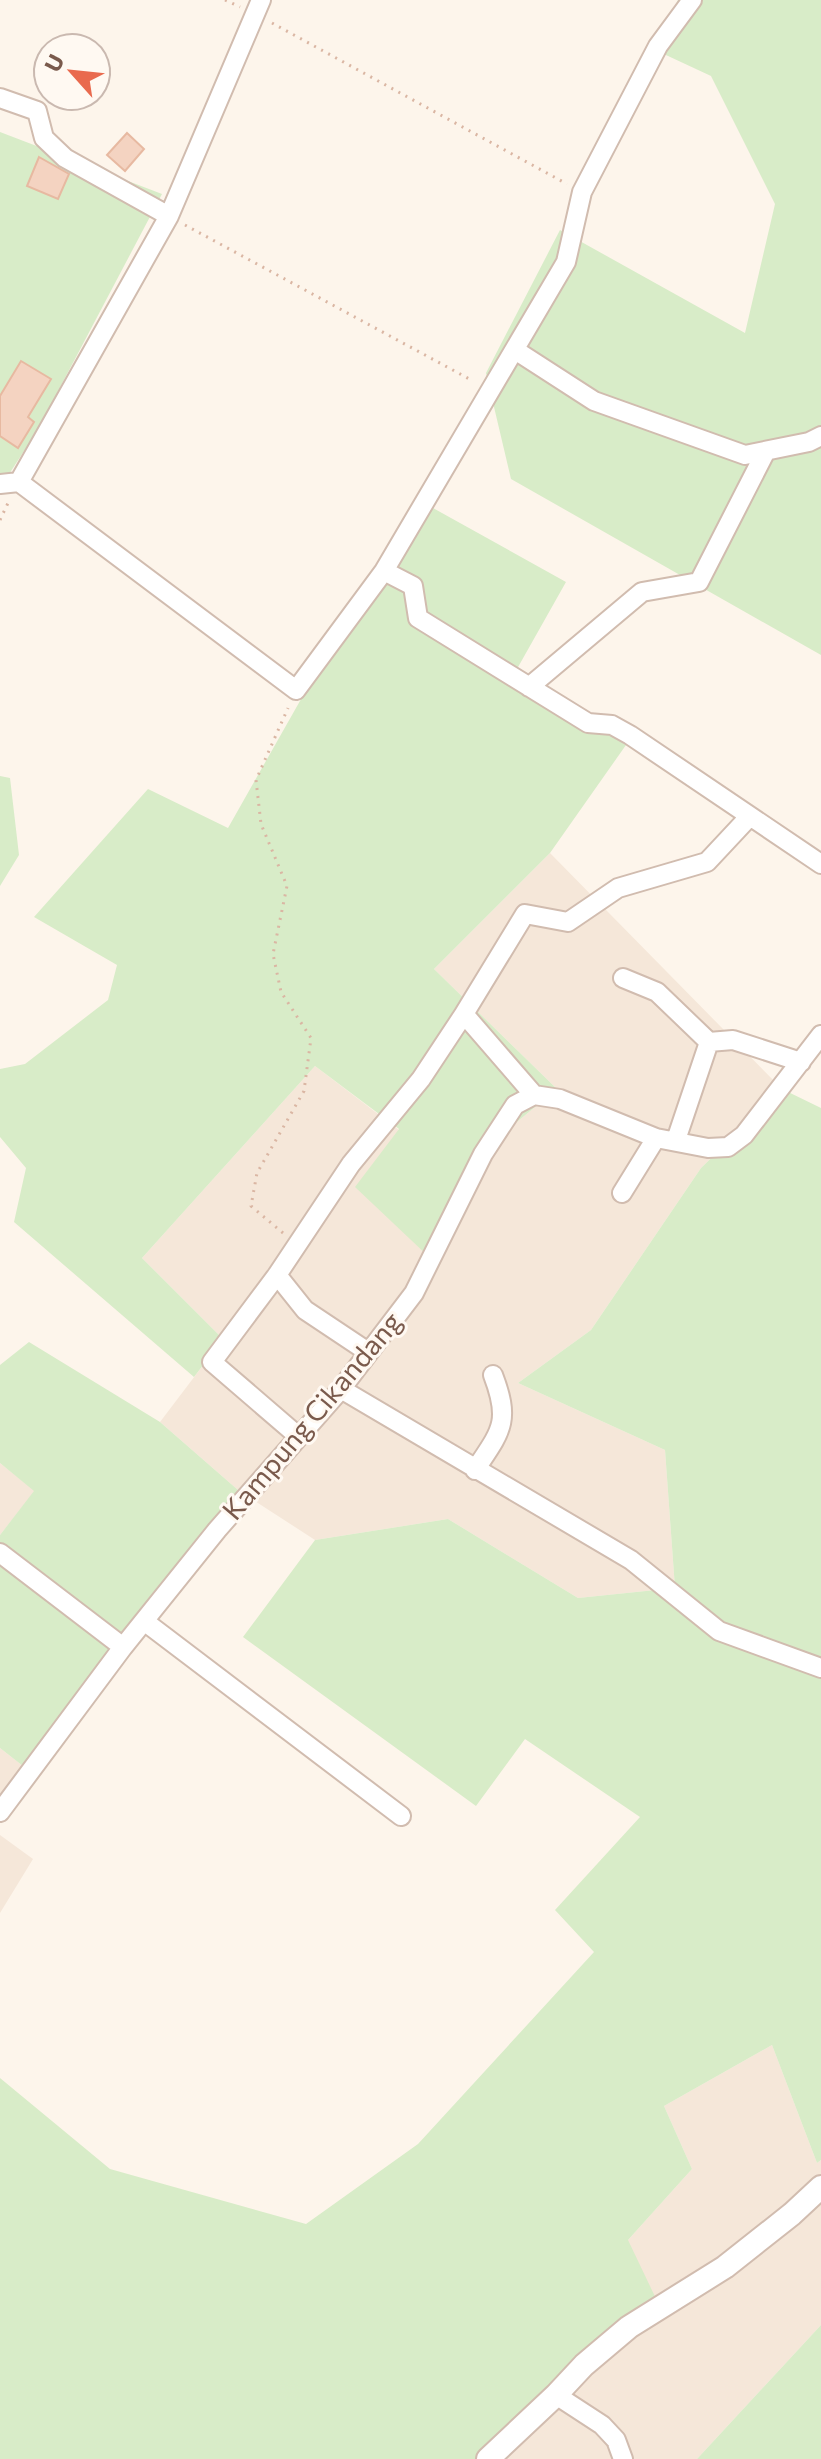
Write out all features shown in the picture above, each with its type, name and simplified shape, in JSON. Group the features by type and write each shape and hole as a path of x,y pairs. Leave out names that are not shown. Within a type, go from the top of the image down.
{"street":[{"path":"258,7 169,216 9,483 296,690 384,571 566,262 582,192 658,46 692,0"},
{"path":"0,98 37,111 44,138 65,158 169,216"},
{"path":"515,350 594,401 745,455 809,442 821,436"},
{"path":"529,687 642,592 699,582 766,451"},
{"path":"384,571 413,586 418,618 588,723 612,725 630,735 821,864"},
{"path":"298,1436 212,1362 277,1275 351,1164 421,1079 525,914 568,922 618,888 707,862 750,816"},
{"path":"623,978 657,992 709,1042 733,1040 801,1062"},
{"path":"464,1014 534,1095 560,1099 656,1138 708,1148 728,1147 744,1135 821,1035"},
{"path":"676,1140 709,1042"},
{"name":"Kampung Cikandang","path":"0,1812 123,1647 217,1530 341,1389 414,1293 483,1154 515,1105 534,1095"},
{"path":"622,1193 656,1138"},
{"path":"277,1275 305,1310 368,1352"},
{"path":"475,1470 501,1431 503,1401 493,1375"},
{"path":"341,1389 631,1560 719,1631 821,1668"},
{"path":"0,1553 123,1647"},
{"path":"144,1621 401,1816"},
{"path":"488,2459 584,2365 629,2327 725,2267 821,2187"},
{"path":"556,2395 602,2425 616,2440 623,2459"}],"path":[{"path":"258,7 582,192"},
{"path":"169,216 491,391"},
{"path":"296,690 256,780 261,824 287,886 273,954 281,992 311,1038 304,1091 257,1173 251,1206 297,1245"}],"shaded area":[{"path":"550,853 782,1089 701,1168 591,1330 518,1383 665,1450 675,1588 578,1598 448,1519 315,1540 238,1490 160,1422 223,1339 142,1258 315,1066 399,1130 473,1158 557,1089 434,969"},
{"path":"0,1463 35,1491 0,1535"},
{"path":"0,1748 28,1770 0,1803"},
{"path":"0,1835 33,1859 0,1913"},
{"path":"772,2045 817,2163 821,2160 821,2325 697,2459 486,2459 628,2240 692,2169 664,2106"}],"green space":[{"path":"678,0 821,0 821,655 511,479 486,373 560,230 745,333 775,204 711,76 653,49"},
{"path":"0,132 162,194 37,431 0,488"},
{"path":"415,498 566,582 513,676 626,745 550,853 434,969 557,1089 473,1158 429,1257 355,1187 399,1129 315,1066 142,1258 223,1339 194,1377 14,1222 26,1168 0,1137 0,1069 25,1064 108,1000 117,965 34,917 148,789 228,828"},
{"path":"0,776 10,778 19,855 0,886"},
{"path":"782,1089 821,1108 821,2160 817,2163 772,2045 664,2106 692,2169 628,2240 660,2307 486,2459 0,2459 0,2078 110,2169 306,2224 418,2144 594,1952 555,1910 640,1817 525,1739 476,1806 243,1637 315,1540 448,1519 578,1598 675,1588 665,1450 518,1383 591,1330 701,1168"},
{"path":"29,1342 160,1422 238,1490 28,1770 0,1748 0,1535 34,1491 0,1463 0,1365"},
{"path":"821,2325 821,2459 697,2459"}],"building":[{"path":"127,133 144,149 125,171 107,155"},
{"path":"39,157 69,174 58,199 27,186"},
{"path":"21,361 51,379 28,417 34,422 18,448 0,436 0,396"}]}
